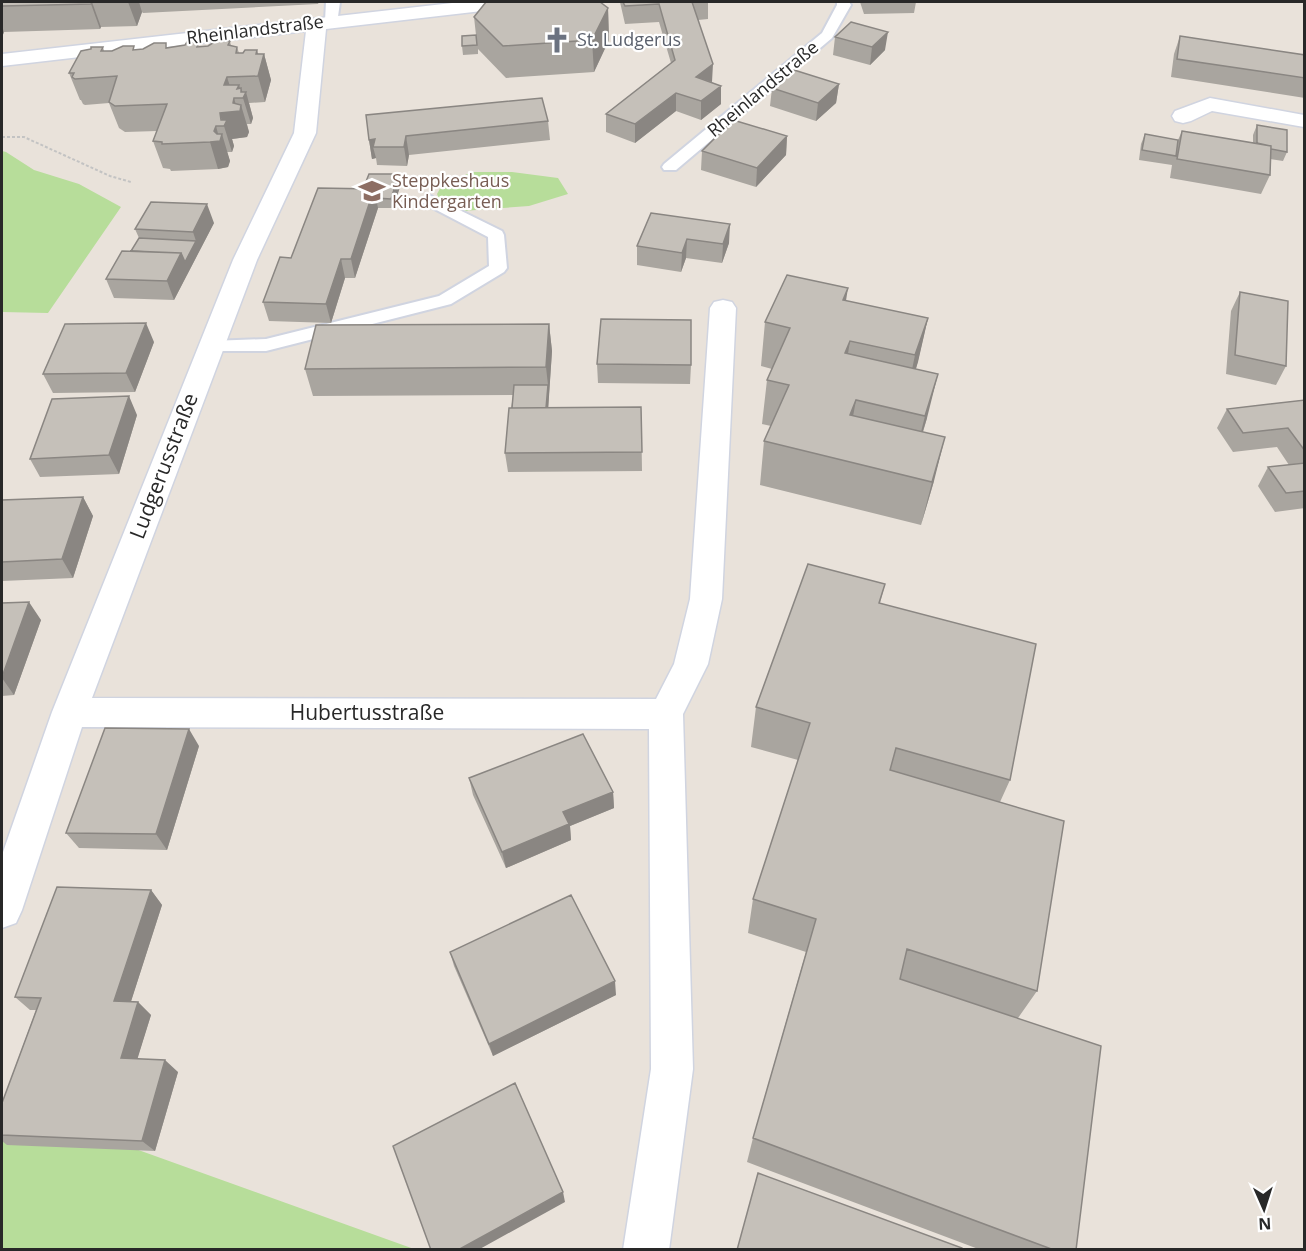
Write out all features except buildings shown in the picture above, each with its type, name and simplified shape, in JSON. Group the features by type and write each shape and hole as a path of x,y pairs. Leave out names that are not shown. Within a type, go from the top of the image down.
{"street":[{"name":"Rheinlandstraße","path":"2,60 327,15 508,2"},
{"name":"Ludgerusstraße","path":"2,910 69,712 211,347 245,260 305,133 327,15"},
{"path":"1183,116 1209,104 1305,121"},
{"path":"646,1250 672,1069 666,714 691,664 706,599 723,308"},
{"name":"Hubertusstraße","path":"69,712 666,714"}],"lane":[{"name":"Rheinlandstraße","path":"670,167 827,35 844,5 843,2"},
{"path":"211,347 266,345 445,300 498,268 496,235 429,200"}],"path":[{"path":"2,137 24,137 110,176 131,182"}],"green space":[{"path":"2,151 34,170 79,184 121,207 48,313 2,312"},
{"path":"473,172 512,172 558,178 568,194 529,206 463,211 440,201 437,194 443,183"},
{"path":"2,1101 414,1249 2,1249"}],"place":[{"name":"St. Ludgerus","path":"557,40"},
{"name":"Steppkeshaus Kindergarten","path":"372,191"}]}
